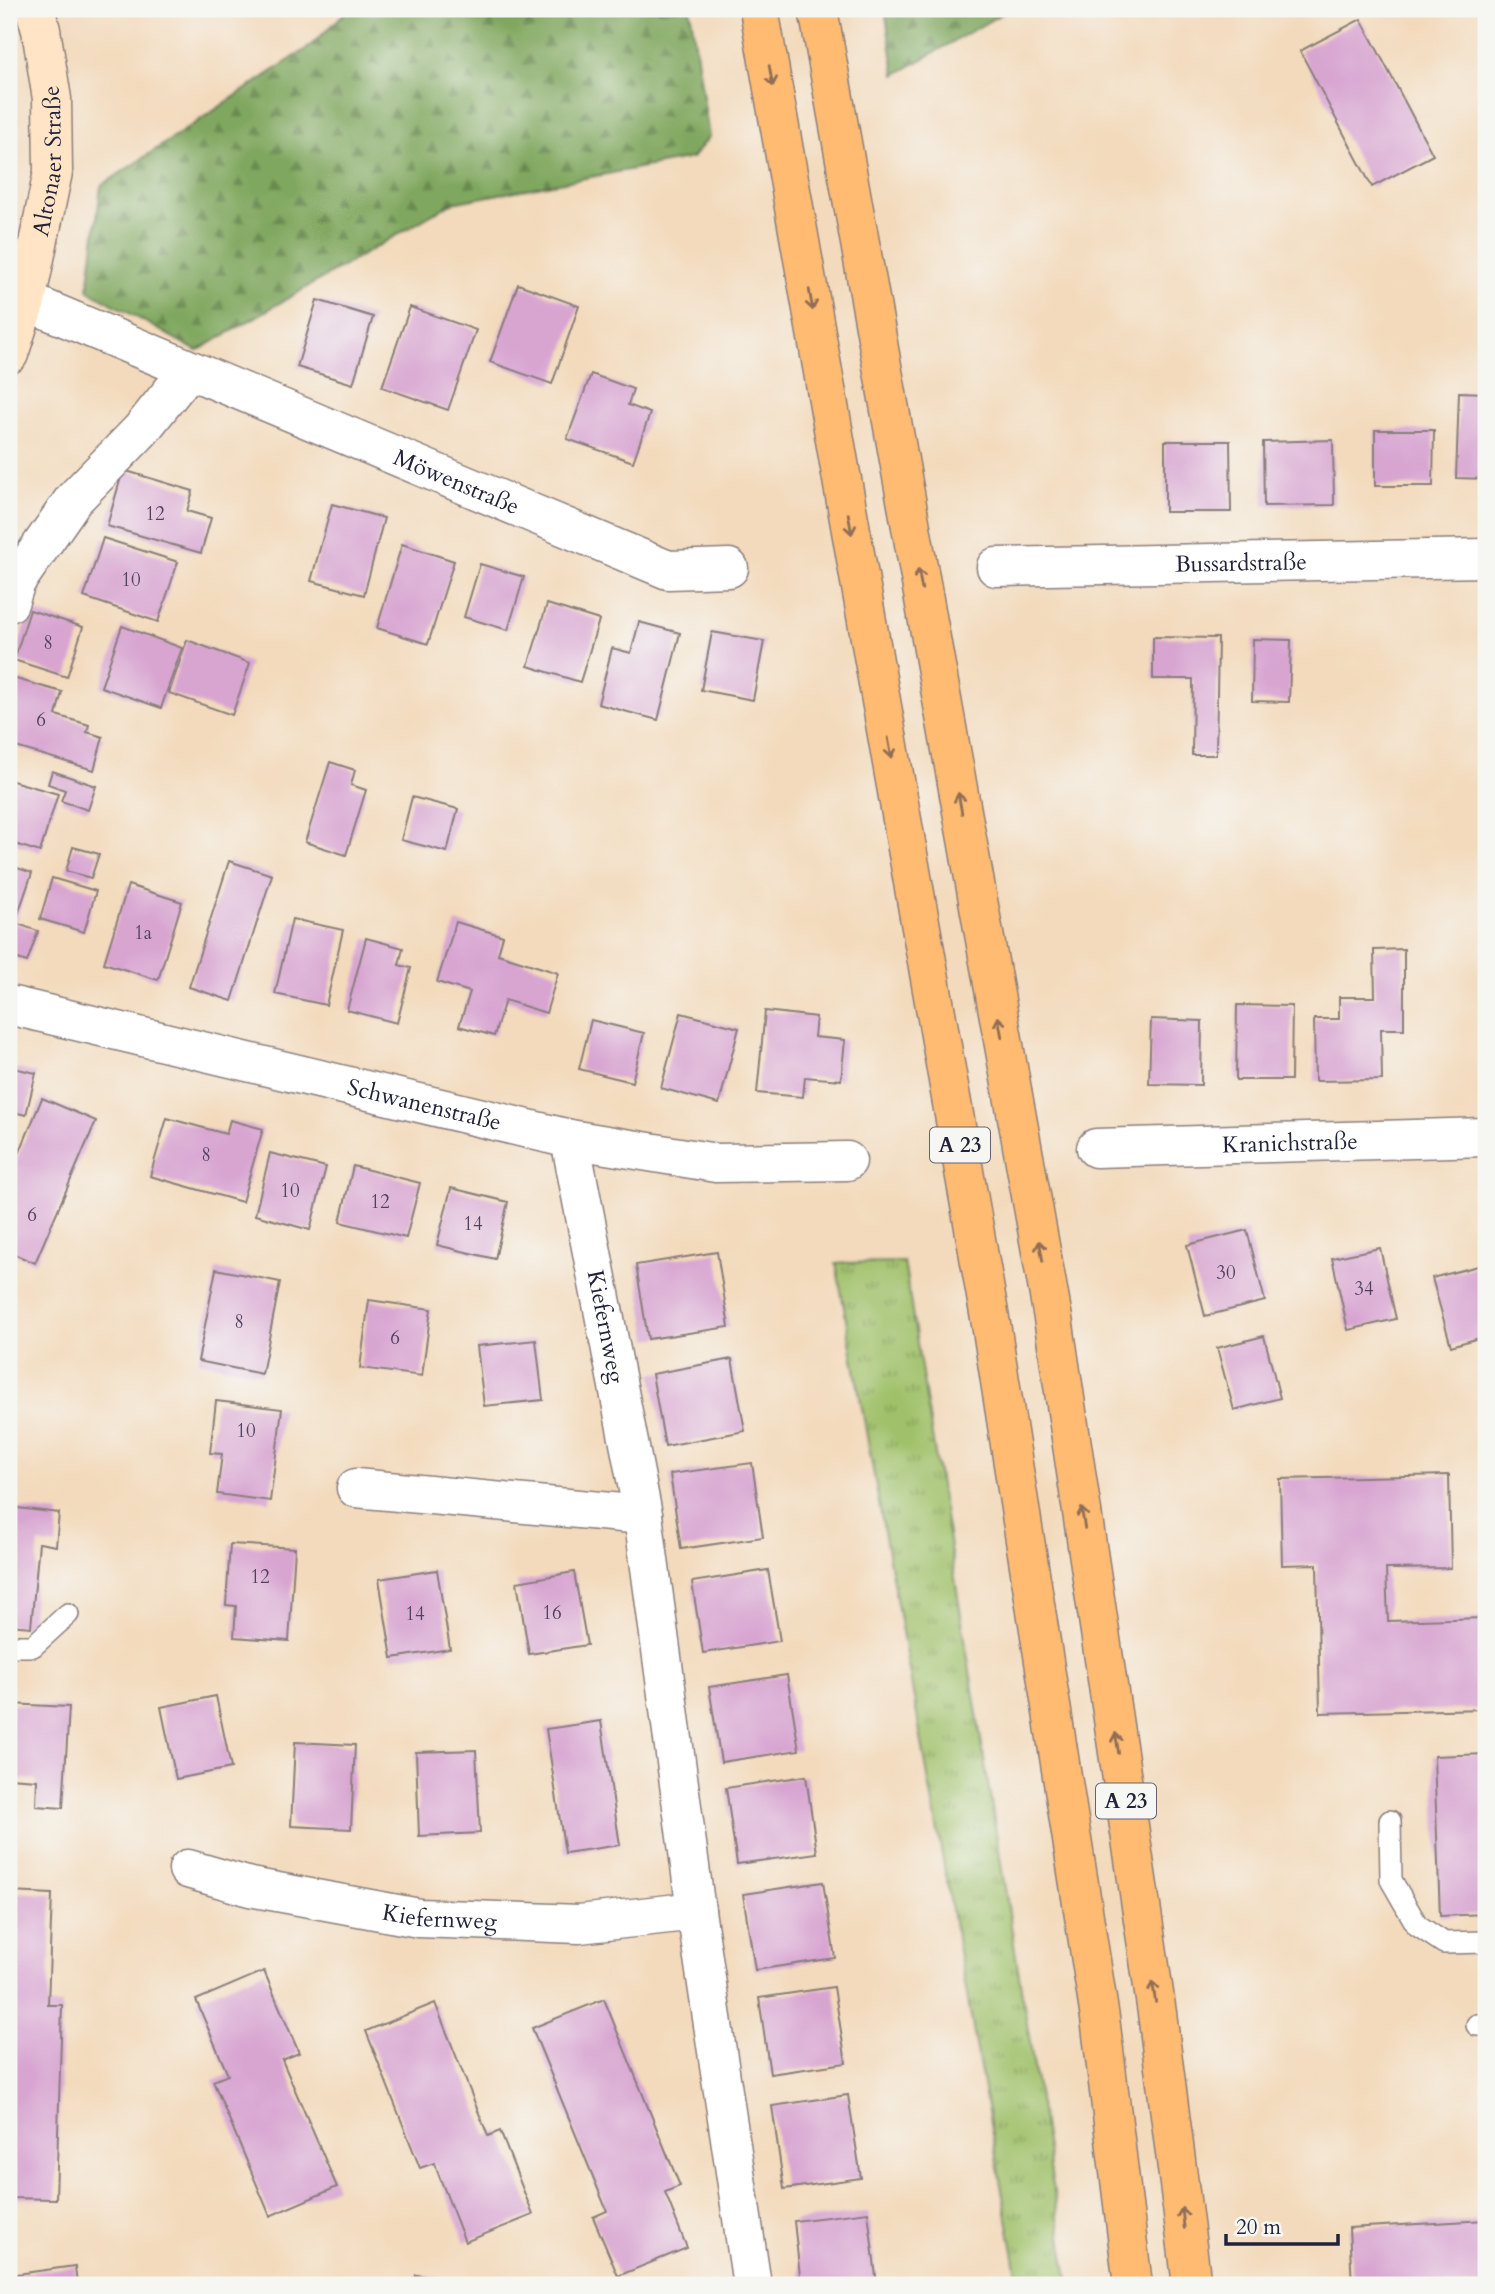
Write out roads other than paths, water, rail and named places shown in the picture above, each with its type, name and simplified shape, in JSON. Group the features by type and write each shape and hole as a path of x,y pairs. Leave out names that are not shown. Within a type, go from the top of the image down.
{"highway":[{"name":"A 23","path":"759,9 992,1330 1100,2018 1133,2285"},
{"name":"A 23","path":"818,9 1053,1318 1157,2013 1192,2285"}],"main road":[{"name":"Altonaer Straße","path":"9,354 26,301 54,172 52,99 35,9"}],"street":[{"name":"Möwenstraße","path":"26,301 668,570 729,568"},
{"path":"9,603 16,582 73,500 141,430 189,370"},
{"name":"Bussardstraße","path":"996,567 1486,558"},
{"name":"Schwanenstraße","path":"9,1005 570,1139 716,1163 847,1161"},
{"name":"Kranichstraße","path":"1096,1147 1486,1138"},
{"name":"Kiefernweg","path":"570,1139 643,1515 696,1911 752,2285"},
{"path":"356,1488 643,1515"},
{"name":"Kiefernweg","path":"188,1869 250,1887 419,1918 579,1924 696,1911"}],"lane":[{"path":"9,1646 33,1646 68,1614"},
{"path":"1390,1821 1391,1880 1417,1925 1444,1943 1486,1942"}]}
